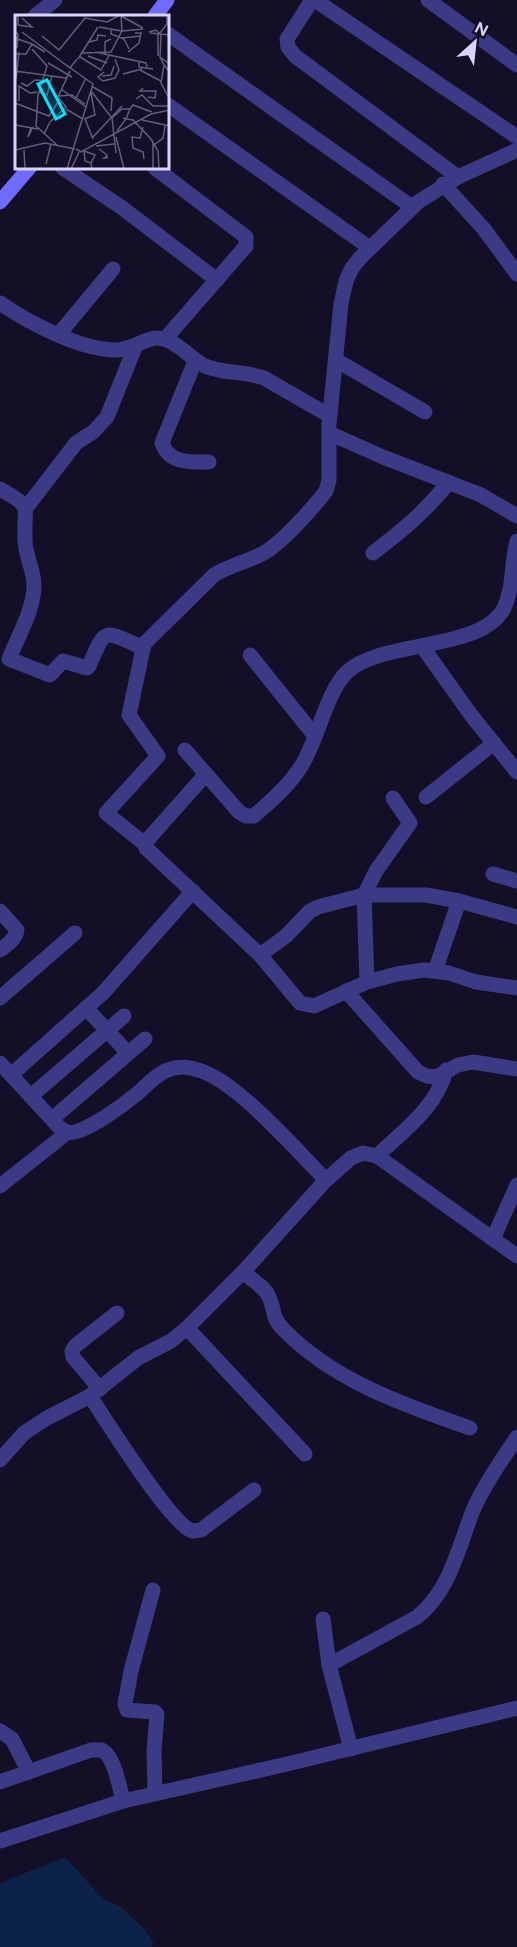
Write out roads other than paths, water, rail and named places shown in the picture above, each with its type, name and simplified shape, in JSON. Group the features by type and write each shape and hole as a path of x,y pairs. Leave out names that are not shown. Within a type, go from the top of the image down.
{"street":[{"path":"36,15 55,0"},
{"path":"156,15 167,0"},
{"path":"458,177 296,56 288,47 287,39 313,0 517,137"},
{"path":"428,0 517,65"},
{"path":"170,35 412,207"},
{"path":"170,106 370,248"},
{"path":"517,150 444,184 412,207 356,263 345,281 341,304 330,416 329,480 326,490 274,546 263,554 225,568 213,575 144,644 129,716 158,756 106,813 146,845 149,854 193,891 260,955 300,1003 314,1006 367,982 424,970 476,982 517,988"},
{"path":"0,202 27,170"},
{"path":"66,170 121,207 217,280"},
{"path":"158,170 246,237 246,246 165,339"},
{"path":"444,184 484,229 517,273"},
{"path":"59,334 112,269"},
{"path":"0,303 11,311 59,334 92,347 116,350 135,347 156,337 165,339 195,361 224,372 253,374 264,378 330,416"},
{"path":"135,347 107,417 93,432 76,443 26,508 26,547 34,582 33,594 4,663 50,675 63,661 87,668 101,638 106,634 112,633 139,645 144,644"},
{"path":"336,360 425,412"},
{"path":"195,361 162,443 165,450 181,461 209,462"},
{"path":"329,433 383,457 481,495 517,516"},
{"path":"373,553 428,508 449,482"},
{"path":"0,489 17,498 26,508"},
{"path":"184,750 239,812 246,816 254,816 284,789 303,763 337,685 346,672 376,657 470,633 490,623 503,610 511,591 513,557 517,541"},
{"path":"422,646 517,772"},
{"path":"250,655 315,736"},
{"path":"426,796 494,743"},
{"path":"146,848 150,837 206,774"},
{"path":"367,982 364,895 376,871 410,823 393,798"},
{"path":"493,874 517,881"},
{"path":"11,1075 86,1008 135,959 193,891"},
{"path":"260,955 286,936 318,907 364,895 426,895 459,901 517,917"},
{"path":"435,971 459,901"},
{"path":"0,911 17,930 12,940 0,950"},
{"path":"0,998 75,933"},
{"path":"346,991 418,1072 436,1077 458,1065 473,1062 517,1069"},
{"path":"86,1008 128,1053"},
{"path":"31,1096 124,1016"},
{"path":"52,1119 145,1039"},
{"path":"0,1063 52,1119 68,1132"},
{"path":"0,1186 68,1132 78,1132 112,1112 155,1077 170,1069 187,1067 201,1070 223,1083 276,1128 326,1180"},
{"path":"377,1156 434,1099 446,1070"},
{"path":"0,1460 24,1433 95,1393 138,1358 171,1341 187,1328 243,1272 326,1180 351,1158 363,1153 377,1156 398,1169 517,1256"},
{"path":"493,1239 517,1185"},
{"path":"243,1272 270,1298 272,1314 277,1322 310,1353 373,1391 470,1428"},
{"path":"117,1313 75,1346 72,1351 73,1357 154,1491 184,1526 193,1531 201,1530 254,1490"},
{"path":"187,1328 305,1454"},
{"path":"329,1665 430,1608 448,1580 475,1507 492,1475 517,1437"},
{"path":"153,1590 131,1671 125,1704 127,1710 130,1711 157,1714 154,1751 155,1794"},
{"path":"323,1619 329,1665 351,1749"},
{"path":"0,1841 123,1801 517,1708"},
{"path":"0,1731 12,1739 29,1772"},
{"path":"0,1782 91,1750 100,1750 112,1760 123,1801"}],"water":[{"path":"65,1857 103,1899 121,1907 146,1931 154,1944 151,1947 0,1947 0,1883"}]}
